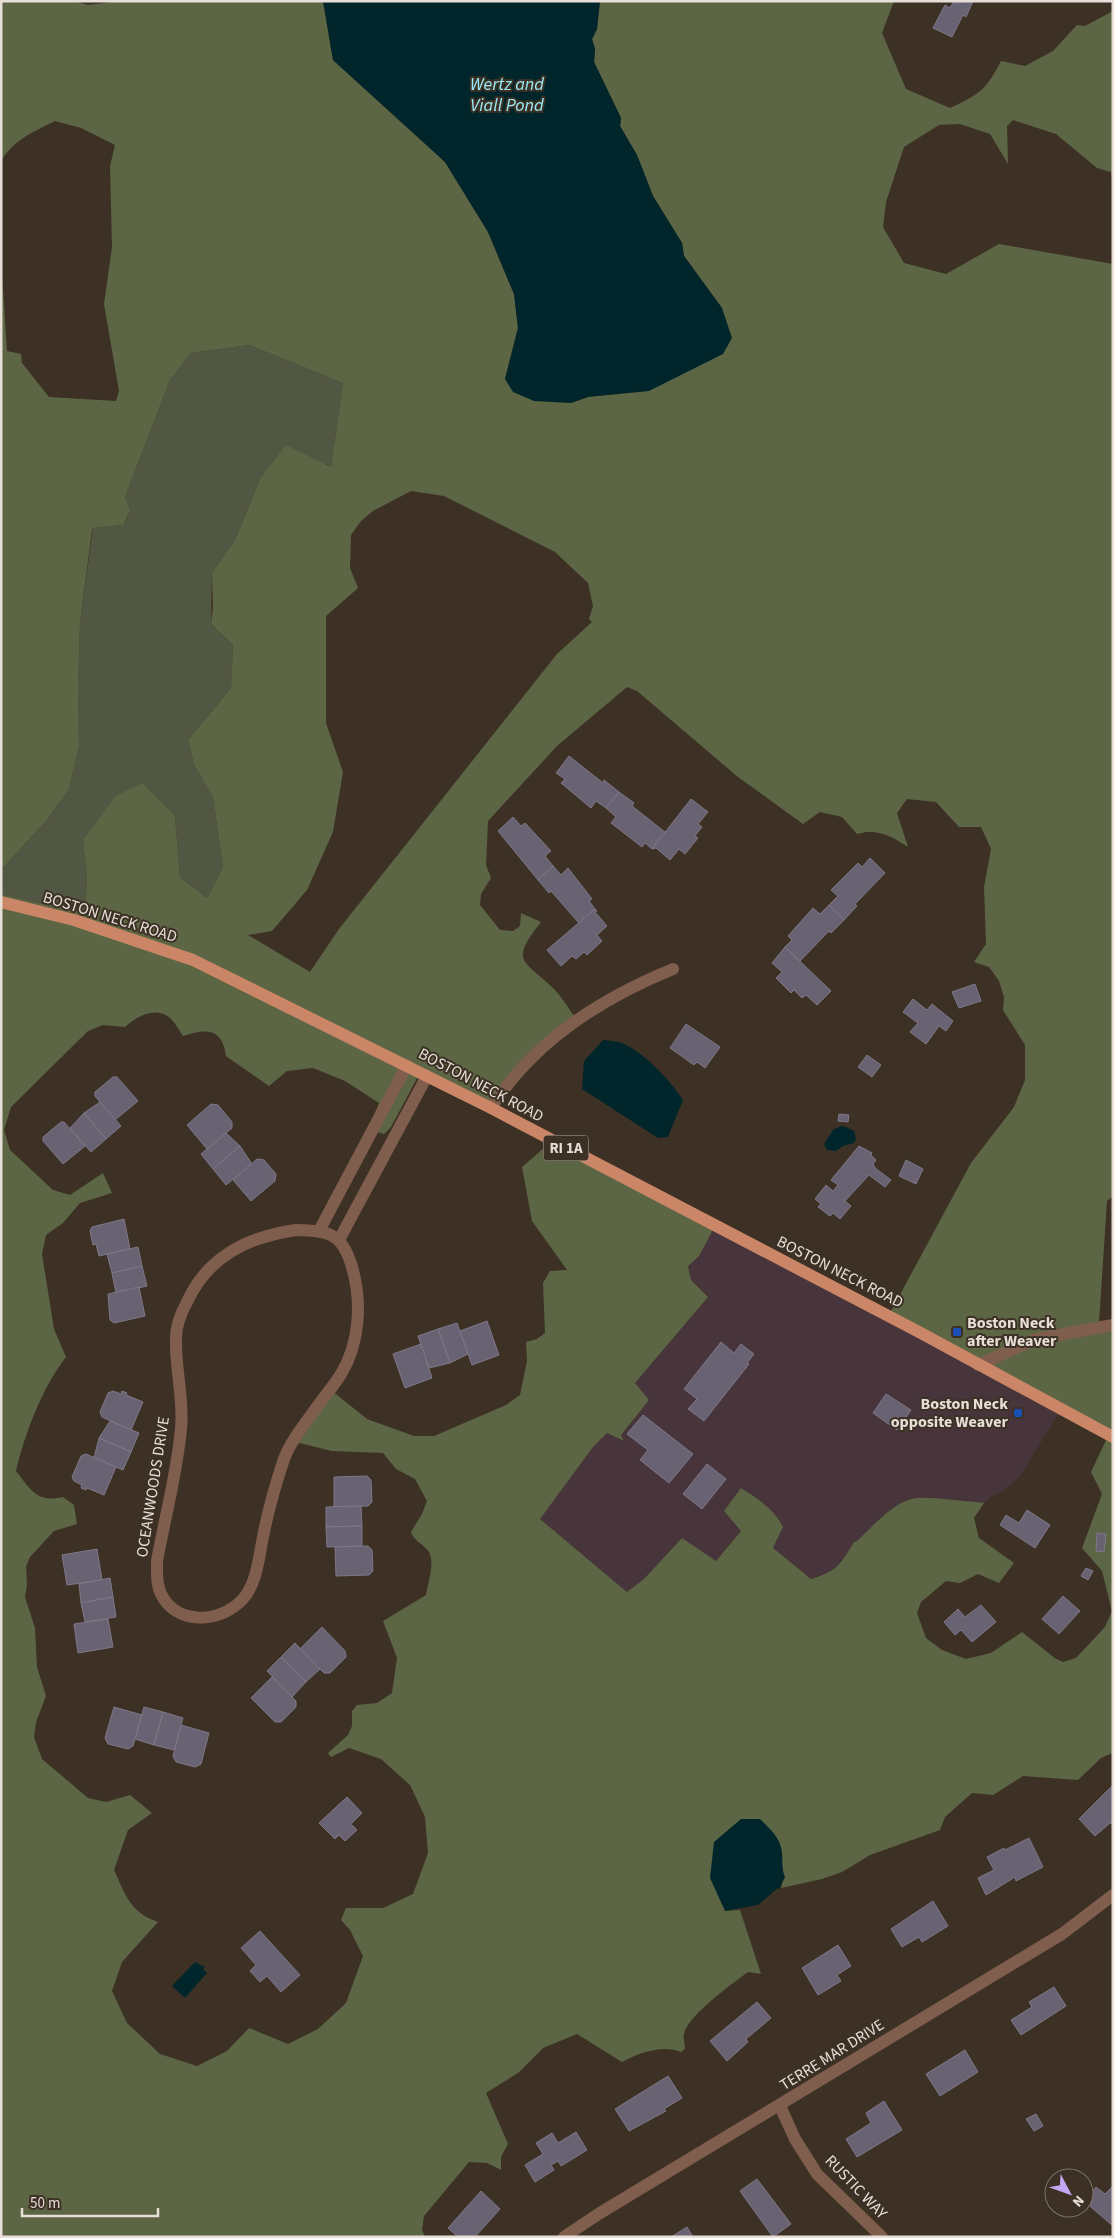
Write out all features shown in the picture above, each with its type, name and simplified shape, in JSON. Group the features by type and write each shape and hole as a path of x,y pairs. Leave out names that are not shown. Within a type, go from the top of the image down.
{"main road":[{"name":"BOSTON NECK ROAD","path":"1,902 74,920 193,960 407,1064 919,1332 1113,1437"}],"street":[{"path":"491,1108 508,1082 536,1053 563,1031 596,1007 646,980 673,969"},
{"path":"319,1231 407,1064"},
{"path":"339,1240 427,1076"},
{"path":"372,1130 392,1140"},
{"name":"OCEANWOODS DRIVE","path":"296,1230 330,1233 339,1240 350,1259 356,1282 357,1321 348,1359 341,1373 304,1425 285,1457 273,1493 254,1579 245,1596 228,1611 219,1615 199,1618 181,1614 172,1609 161,1594 157,1579 156,1561 181,1431 183,1405 176,1339 181,1314 200,1278 228,1252 241,1245 275,1233 296,1230"},
{"path":"978,1365 1036,1339 1113,1325"},
{"name":"TERRE MAR DRIVE","path":"564,2237 600,2213 1062,1934 1113,1895"},
{"name":"RUSTIC WAY","path":"780,2106 795,2139 817,2174 882,2237"}],"shaded area":[{"path":"715,1225 1061,1410 1020,1476 1001,1493 991,1496 984,1503 976,1502 882,1516 854,1542 843,1560 829,1574 811,1579 773,1548 783,1527 741,1530 716,1561 682,1538 644,1579 627,1592 539,1518 593,1447 607,1433 624,1441 621,1435 649,1400 635,1383 708,1297 691,1280 688,1266"}],"green space":[{"path":"1,1 74,1 88,5 121,1 323,1 333,60 445,162 488,232 514,294 518,328 505,379 570,403 588,397 722,308 684,256 682,243 653,196 637,155 620,126 621,118 594,62 595,49 592,39 597,29 600,1 894,1 882,33 906,89 950,108 969,99 981,90 991,79 1001,61 1025,66 1053,51 1077,25 1085,26 1113,11 1113,190 1111,172 1097,168 1056,134 1013,120 1007,126 1008,164 990,134 960,124 939,125 904,147 886,202 883,227 904,263 946,274 999,244 1113,264 1113,1196 1107,1201 1099,1323 1113,1325 1113,1753 1101,1758 1078,1780 1023,1776 993,1795 972,1793 945,1817 940,1830 870,1855 842,1872 822,1879 781,1888 783,1879 782,1852 725,1911 740,1910 761,1974 748,1972 702,2009 687,2026 684,2036 685,2049 681,2052 659,2049 643,2053 622,2062 577,2034 543,2048 518,2073 486,2093 508,2144 501,2157 501,2170 487,2163 469,2162 424,2216 422,2230 425,2237 1,2237 1,894 85,914 87,877 83,840 116,796 142,783 175,816 180,877 207,898 223,867 213,797 194,765 188,740 231,688 233,645 211,624 213,607 212,573 235,540 260,479 286,445 331,467 343,383 249,345 191,353 170,380 125,497 130,511 123,525 93,528 92,530 80,623 79,747 69,789 47,820 1,870 1,259 7,351 21,354 22,363 49,397 116,401 119,391 104,304 112,247 110,166 115,145 81,128 55,121 17,142 1,162","holes":["411,491 444,496 555,552 588,583 593,606 589,619 592,622 557,654 339,929 310,972 248,935 272,931 307,890 333,832 343,772 326,723 326,616 358,588 350,568 351,535 361,521 373,511","627,687 637,691 738,777 803,824 820,812 842,817 857,834 864,832 884,834 908,847 897,813 907,799 936,802 959,827 981,827 991,849 984,887 986,944 974,962 989,967 999,981 1004,997 1003,1010 1025,1045 1025,1080 1014,1107 971,1163 889,1315 1108,1436 1091,1472 1102,1494 1082,1548 1102,1571 1112,1611 1105,1627 1076,1658 1063,1662 1056,1659 1022,1632 991,1653 966,1659 942,1650 926,1638 917,1613 921,1602 946,1581 960,1583 978,1574 999,1583 1014,1563 979,1538 974,1518 984,1503 932,1498 909,1500 892,1509 854,1542 837,1566 811,1579 773,1548 783,1527 770,1510 741,1488 724,1511 741,1531 716,1561 682,1538 644,1579 627,1592 540,1519 593,1447 607,1433 624,1441 621,1435 649,1400 635,1383 708,1297 691,1280 688,1266 699,1256 715,1226 552,1141 522,1167 532,1221 567,1270 550,1271 543,1283 545,1333 537,1339 526,1342 527,1361 520,1395 506,1405 434,1436 414,1436 367,1419 327,1387 291,1441 332,1451 383,1453 396,1469 415,1479 427,1501 422,1514 411,1532 414,1538 427,1549 431,1557 426,1595 383,1621 397,1658 392,1693 377,1703 357,1705 352,1711 352,1726 348,1735 328,1753 331,1757 349,1748 381,1759 410,1785 425,1817 428,1853 413,1894 383,1908 346,1908 341,1920 350,1930 363,1956 346,2003 318,2029 288,2044 249,2028 227,2051 197,2066 160,2054 127,2023 112,1991 122,1962 158,1922 135,1908 126,1895 114,1870 128,1830 152,1813 130,1795 106,1802 88,1798 42,1759 34,1737 36,1722 46,1696 37,1667 35,1628 25,1597 27,1584 26,1567 30,1557 54,1531 77,1524 74,1505 63,1497 47,1498 35,1493 16,1471 35,1411 57,1369 66,1357 54,1329 42,1254 46,1235 63,1223 80,1203 112,1193 103,1173 70,1195 53,1190 10,1150 4,1130 11,1107 88,1031 103,1025 125,1027 135,1019 153,1012 160,1013 171,1019 183,1036 199,1032 217,1035 221,1040 226,1056 269,1086 287,1071 313,1068 345,1081 379,1103 370,1126 377,1132 384,1134 391,1127 422,1069 493,1103 575,1017 557,992 524,960 525,946 541,922 521,913 520,926 513,931 500,930 480,905 481,894 491,878 486,865 488,821 557,746"]},
{"path":"249,345 343,383 331,468 326,464 260,479 235,540 212,573 211,624 233,645 231,688 188,740 194,765 213,797 223,867 207,898 180,877 175,816 83,840 87,877 85,914 1,894 1,870 47,820 69,789 79,747 80,623 93,528 123,525 130,512 125,497 170,380 191,353"}],"water":[{"name":"Wertz and Viall Pond","path":"323,1 600,1 597,29 592,39 595,49 594,62 621,118 620,126 637,155 653,196 682,243 684,256 722,308 732,338 723,354 649,391 588,397 571,403 534,401 513,392 505,379 518,328 514,294 488,232 445,162 333,60"},
{"path":"603,1040 622,1043 639,1053 664,1076 683,1100 668,1137 658,1138 582,1089 584,1061"},
{"path":"841,1126 854,1131 856,1139 854,1143 843,1146 836,1151 827,1150 824,1144 833,1130"},
{"path":"741,1819 760,1819 774,1834 780,1843 785,1877 779,1889 758,1905 725,1911 710,1878 714,1842"},
{"path":"195,1962 205,1967 203,1969 207,1973 185,1998 172,1986"}],"building":[{"path":"954,1 973,1 966,17 963,15 952,37 933,28 945,5 950,8"},
{"path":"569,756 603,783 604,780 619,792 606,808 596,801 591,808 561,783 565,779 556,773"},
{"path":"619,792 634,803 632,806 665,832 652,849 645,843 642,847 611,823 616,817 606,808"},
{"path":"691,799 708,812 698,824 702,827 695,836 698,838 685,854 679,849 670,860 656,848 652,849"},
{"path":"513,817 521,826 525,823 551,851 545,856 553,866 538,880 498,831"},
{"path":"870,858 885,873 855,904 857,906 844,920 829,905 838,896 831,890 858,863 862,867"},
{"path":"553,866 561,875 568,868 592,899 589,901 595,909 579,923 551,891 549,893 538,880"},
{"path":"829,905 844,920 831,933 829,931 800,961 785,947 792,940 788,936 813,908 820,914"},
{"path":"595,909 597,911 595,912 607,926 597,935 602,941 587,955 584,952 576,959 572,956 561,966 547,950"},
{"path":"785,947 831,991 817,1005 806,995 802,998 794,990 791,993 776,978 782,972 772,963"},
{"path":"975,984 981,1001 959,1008 952,992"},
{"path":"913,999 927,1010 932,1004 953,1021 946,1031 939,1026 926,1044 910,1032 918,1023 903,1012"},
{"path":"686,1024 720,1047 705,1068 697,1062 694,1065 670,1048"},
{"path":"867,1055 881,1065 872,1077 858,1067"},
{"path":"113,1077 117,1077 138,1101 115,1120 95,1096 95,1092"},
{"path":"100,1102 121,1126 106,1139 84,1113"},
{"path":"211,1104 218,1105 232,1122 232,1128 207,1149 187,1125"},
{"path":"84,1113 106,1139 91,1152 70,1128"},
{"path":"839,1114 849,1115 848,1122 838,1121"},
{"path":"61,1122 64,1122 85,1146 63,1164 43,1141 43,1137"},
{"path":"226,1133 240,1146 213,1169 201,1154"},
{"path":"240,1146 252,1164 226,1185 213,1169"},
{"path":"859,1146 872,1153 871,1155 876,1160 873,1164 875,1168 891,1180 885,1187 869,1175 845,1201 851,1206 840,1219 833,1213 830,1216 818,1207 821,1204 815,1199 826,1185 833,1191 838,1185 831,1180"},
{"path":"257,1159 264,1160 276,1174 275,1181 251,1201 233,1180"},
{"path":"906,1160 923,1169 916,1184 899,1176"},
{"path":"124,1219 130,1249 99,1256 96,1244 93,1245 90,1231 92,1227"},
{"path":"138,1247 142,1266 112,1273 107,1254"},
{"path":"142,1266 147,1286 116,1293 112,1273"},
{"path":"139,1287 145,1316 114,1323 110,1320 108,1294"},
{"path":"487,1321 499,1355 472,1365 460,1331"},
{"path":"457,1323 468,1354 450,1363 438,1329"},
{"path":"438,1329 450,1363 429,1368 418,1336"},
{"path":"721,1342 734,1353 741,1344 754,1354 747,1363 749,1364 704,1421 688,1409 697,1399 684,1389"},
{"path":"421,1344 432,1378 405,1388 393,1354"},
{"path":"113,1391 121,1394 122,1391 127,1393 126,1395 143,1402 131,1430 102,1417 100,1412 108,1393"},
{"path":"886,1394 911,1410 897,1430 873,1413"},
{"path":"643,1415 693,1454 669,1483 640,1460 648,1450 627,1434"},
{"path":"110,1421 139,1433 131,1452 99,1438"},
{"path":"99,1438 131,1452 123,1470 94,1458"},
{"path":"86,1454 116,1467 104,1495 87,1488 86,1490 81,1488 82,1485 74,1481 72,1477 81,1456"},
{"path":"707,1464 726,1479 702,1509 683,1494"},
{"path":"367,1476 371,1480 372,1502 368,1506 334,1507 334,1477"},
{"path":"361,1506 362,1526 326,1527 326,1507"},
{"path":"1027,1510 1050,1525 1035,1548 1000,1525 1006,1515 1019,1523"},
{"path":"362,1526 362,1546 327,1547 326,1527"},
{"path":"1097,1533 1106,1534 1104,1552 1096,1551"},
{"path":"368,1546 372,1550 373,1571 369,1575 336,1576 335,1547"},
{"path":"97,1549 102,1580 67,1585 62,1555"},
{"path":"1086,1568 1093,1571 1088,1580 1081,1576"},
{"path":"110,1578 113,1597 81,1603 79,1584"},
{"path":"1063,1596 1080,1611 1059,1634 1042,1619"},
{"path":"113,1597 116,1617 85,1622 81,1603"},
{"path":"981,1605 996,1622 972,1642 961,1630 955,1635 944,1622 958,1609 965,1617"},
{"path":"108,1619 113,1647 78,1653 74,1624"},
{"path":"322,1627 345,1651 346,1657 330,1673 324,1673 300,1649"},
{"path":"295,1643 320,1669 306,1682 281,1657"},
{"path":"281,1657 306,1682 292,1697 267,1671"},
{"path":"272,1677 296,1701 296,1707 281,1722 275,1722 251,1698"},
{"path":"114,1707 142,1715 133,1746 128,1749 108,1744 105,1738"},
{"path":"144,1707 163,1712 154,1745 135,1739"},
{"path":"163,1712 183,1718 174,1750 154,1745"},
{"path":"181,1725 209,1733 201,1764 195,1767 176,1762 173,1756"},
{"path":"1113,1785 1113,1824 1110,1823 1095,1836 1079,1819"},
{"path":"347,1797 362,1813 351,1824 357,1830 345,1841 339,1835 335,1839 319,1823"},
{"path":"1029,1838 1043,1867 1016,1881 1015,1877 986,1895 978,1878 994,1870 987,1857"},
{"path":"933,1901 948,1926 922,1942 919,1937 902,1947 891,1929"},
{"path":"260,1931 300,1975 281,1992 267,1976 260,1982 250,1971 256,1965 241,1948"},
{"path":"838,1945 851,1966 837,1975 841,1981 818,1995 802,1968"},
{"path":"1054,1987 1066,2006 1021,2035 1011,2020 1032,2007 1029,2002"},
{"path":"757,2002 771,2018 746,2039 748,2042 727,2061 710,2041"},
{"path":"965,2050 978,2072 940,2096 926,2074"},
{"path":"668,2076 682,2098 664,2109 666,2111 629,2131 615,2109"},
{"path":"884,2101 902,2130 857,2157 846,2139 871,2123 866,2113"},
{"path":"1036,2114 1043,2126 1034,2131 1026,2119"},
{"path":"576,2132 587,2150 561,2166 558,2161 551,2165 554,2170 535,2182 525,2165 543,2154 536,2143 552,2133 558,2143"},
{"path":"757,2179 791,2224 773,2237 740,2191"},
{"path":"1113,2186 1113,2226 1094,2210 1094,2189 1096,2187 1105,2194"},
{"path":"481,2191 500,2209 475,2237 458,2237 448,2228"},
{"path":"687,2227 693,2237 671,2237"}],"place":[{"name":"Boston Neck after Weaver","path":"957,1332"},
{"name":"Boston Neck opposite Weaver","path":"1018,1413"}]}
